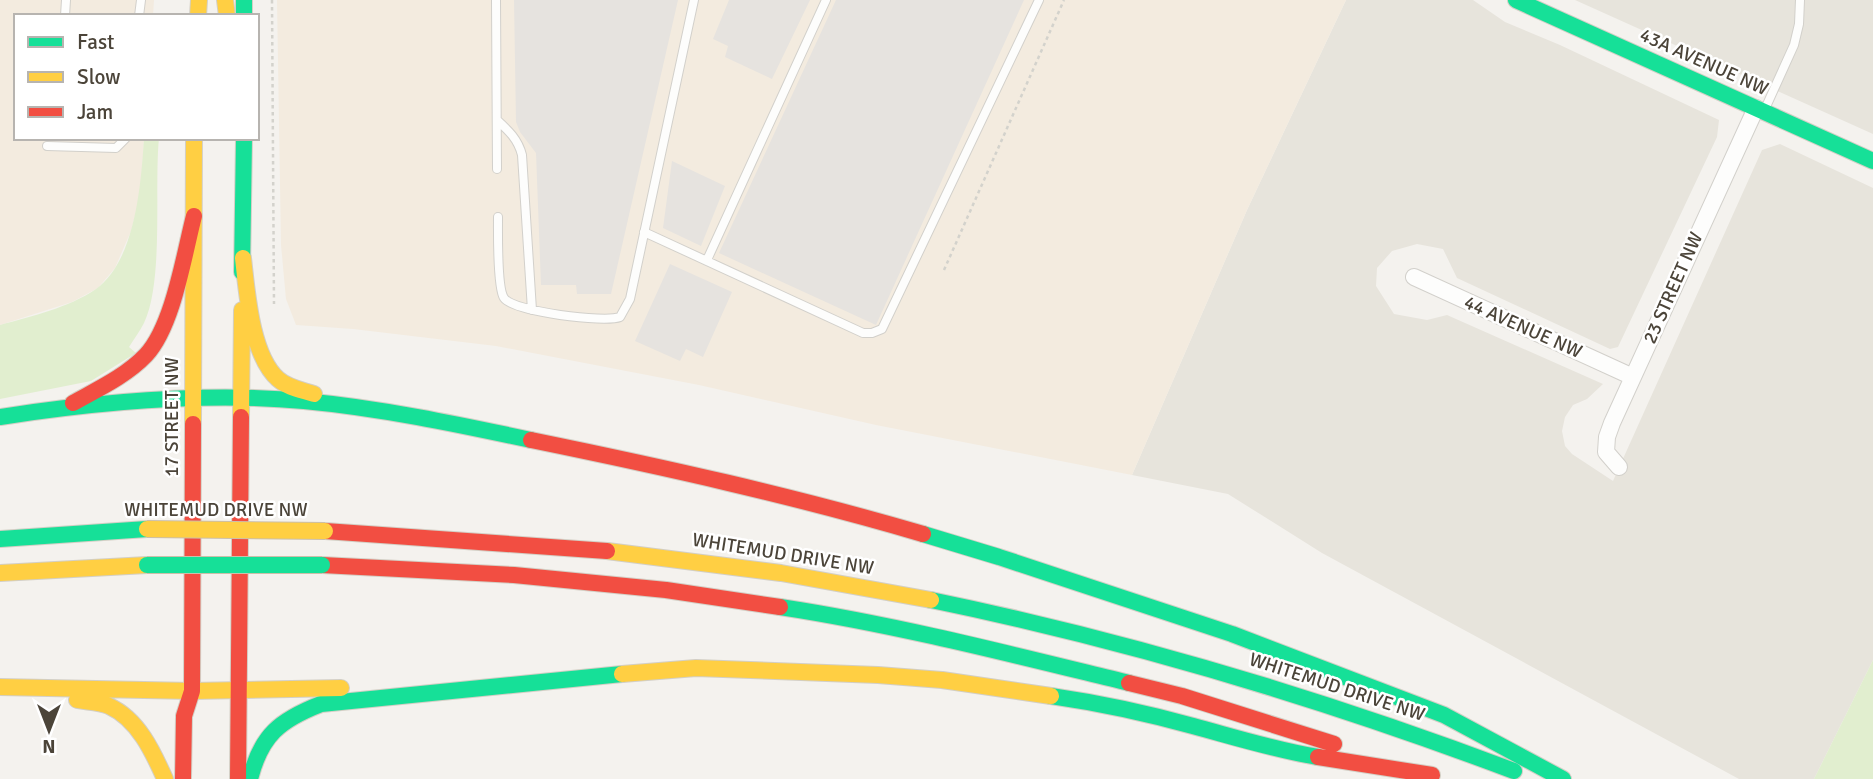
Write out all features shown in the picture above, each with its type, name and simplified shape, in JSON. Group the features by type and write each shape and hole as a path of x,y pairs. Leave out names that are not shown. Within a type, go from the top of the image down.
{"main road":[{"name":"43A AVENUE NW","path":"1517,0 1873,161"},
{"name":"17 STREET NW","path":"183,779 184,716 192,691 194,140"},
{"path":"238,779 244,140"},
{"path":"66,407 135,365 157,342 194,216"},
{"path":"243,258 259,344 276,377 286,384 354,407"},
{"path":"0,417 66,407 151,401 302,401 354,407 587,451 724,482 848,512 999,557 1232,634 1444,715 1563,779"},
{"name":"WHITEMUD DRIVE NW","path":"0,539 147,529 325,531 517,542 673,558 829,581 1034,622 1206,666 1440,742 1534,779"},
{"path":"0,573 147,565 322,565 514,575 666,590 819,613 1014,655 1181,695 1436,777"},
{"path":"250,779 253,760 274,728 292,715 321,704 565,678 696,668 943,680 1094,702 1282,751 1436,777"},
{"path":"0,688 237,691 565,678"},
{"path":"0,688 109,706 134,726 151,748 165,779"}],"street":[{"name":"23 STREET NW","path":"1619,467 1610,459 1605,446 1612,423 1760,110"},
{"name":"44 AVENUE NW","path":"1414,276 1633,377"}],"lane":[{"path":"496,0 497,169"},
{"path":"498,217 500,285 503,297 511,304 532,310 604,319 620,317 630,299 694,0"},
{"path":"707,260 826,0"},
{"path":"644,232 863,333 872,334 882,329 1039,0"},
{"path":"1760,110 1794,45 1800,24 1800,0"},
{"path":"497,120 510,131 522,155 532,310"},
{"path":"47,146 116,148 124,140"}],"path":[{"path":"272,0 272,268 275,313"},
{"path":"944,270 1063,0"},
{"path":"1032,72 1039,75"},
{"path":"954,248 961,251"}],"shaded area":[{"path":"0,0 154,0 153,14 14,14 14,140 144,140 141,192 131,231 115,268 98,288 72,302 0,325"},
{"path":"277,0 1346,0 1247,210 1132,475 876,425 699,385 496,346 296,325 286,299 281,245"},
{"path":"514,0 678,0 611,294 577,294 576,285 541,285 536,153 516,122"},
{"path":"729,0 810,0 772,79 725,57 728,46 713,39"},
{"path":"836,0 1024,0 876,325 719,253"},
{"path":"1346,0 1473,0 1505,22 1719,120 1717,137 1618,347 1610,349 1457,278 1443,249 1417,244 1392,251 1377,268 1376,286 1394,314 1427,320 1447,315 1603,384 1587,399 1573,405 1565,417 1562,431 1565,446 1572,454 1613,481 1762,150 1780,144 1873,188 1873,660 1814,779 1739,779 1322,553 1228,494 1132,475 1247,210"},
{"path":"1575,0 1873,0 1873,134"},
{"path":"672,161 725,186 701,246 663,228"},
{"path":"670,264 732,292 703,357 686,349 680,361 635,341"}],"green space":[{"path":"144,140 159,140 154,283 144,323 129,347 136,353 91,381 0,399 0,325 50,311 74,301 96,289 109,276 120,260 128,240 141,176"},
{"path":"1873,660 1873,779 1814,779"}],"traffic: fast":[{"path":"244,0 244,14"},
{"path":"1516,0 1873,161"},
{"path":"242,272 244,140"},
{"path":"0,417 152,400 267,398 389,412 531,440"},
{"path":"0,539 147,529"},
{"path":"923,534 1232,634 1444,715 1563,779"},
{"path":"147,565 322,565"},
{"path":"931,600 1079,634 1226,674 1370,720 1514,771"},
{"path":"780,607 912,632 1129,683"},
{"path":"250,779 260,751 274,731 294,716 321,704 622,674"},
{"path":"1051,696 1140,713 1318,757"}],"traffic: slow":[{"path":"198,14 199,0"},
{"path":"225,0 227,14"},
{"path":"193,424 194,140"},
{"path":"243,258 252,322 262,355 278,379 314,394"},
{"path":"241,417 242,310"},
{"path":"147,529 325,531"},
{"path":"607,551 781,573 931,600"},
{"path":"0,573 147,565"},
{"path":"622,674 696,668 878,675 942,680 1051,696"},
{"path":"0,687 192,691 341,688"},
{"path":"77,700 109,706 128,719 150,747 165,779"}],"traffic: jam":[{"path":"73,403 130,369 146,355 155,342 170,309 194,216"},
{"path":"238,779 241,417"},
{"path":"183,779 184,716 192,691 193,424"},
{"path":"531,440 728,483 923,534"},
{"path":"325,531 607,551"},
{"path":"322,565 514,575 666,590 780,607"},
{"path":"1129,683 1182,696 1334,744"},
{"path":"1318,757 1432,775"}]}
